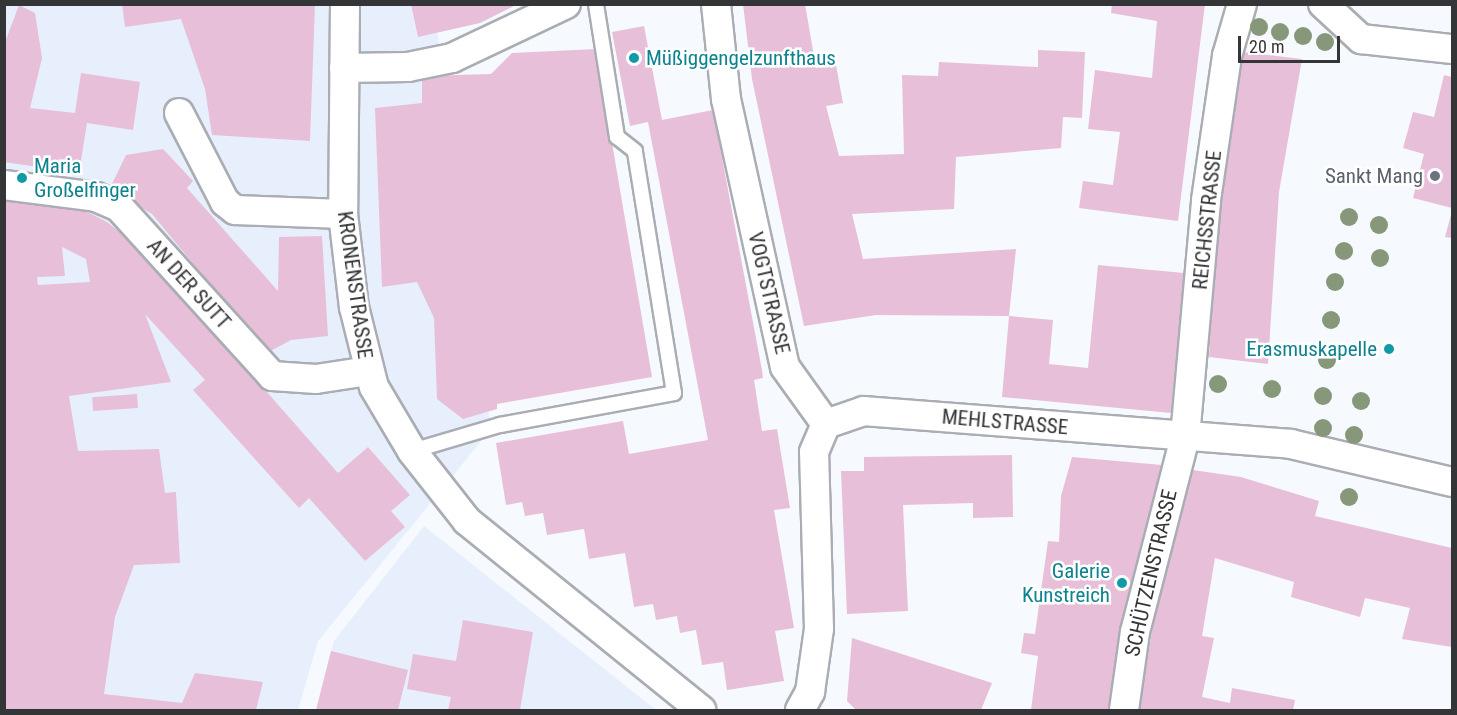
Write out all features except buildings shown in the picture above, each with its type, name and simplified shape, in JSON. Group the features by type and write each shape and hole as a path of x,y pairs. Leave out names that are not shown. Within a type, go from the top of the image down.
{"street":[{"name":"KRONENSTRASSE","path":"345,4 343,214 368,371 412,451 466,521 701,711"},
{"path":"345,68 408,67 452,58 566,4"},
{"name":"VOGTSTRASSE","path":"716,4 726,99 785,366 826,424"},
{"name":"REICHSSTRASSE","path":"1185,437 1206,200 1227,56 1242,4"},
{"path":"1323,4 1361,39 1452,49"},
{"path":"179,113 225,202 235,210 343,214"},
{"name":"AN DER SUTT","path":"4,185 96,197 119,207 272,376 316,379 368,371"},
{"name":"MEHLSTRASSE","path":"826,424 864,411 1291,444 1452,482"},
{"path":"800,711 810,692 819,629 814,452 826,424"},
{"name":"SCHÜTZENSTRASSE","path":"1124,711 1135,632 1185,437"}],"lane":[{"path":"412,451 500,425 674,393 635,151 617,137 596,4"}],"shaded area":[{"path":"4,5 434,5 491,429 318,641 298,710 5,710"},
{"path":"424,526 656,710 317,710 334,641"}],"place":[{"name":"Müßiggengelzunfthaus","path":"634,58"},
{"name":"Sankt Mang","path":"1435,176"},
{"name":"Maria Großelfinger","path":"22,178"},
{"name":"Erasmuskapelle","path":"1389,349"},
{"name":"Galerie Kunstreich","path":"1122,583"}]}
